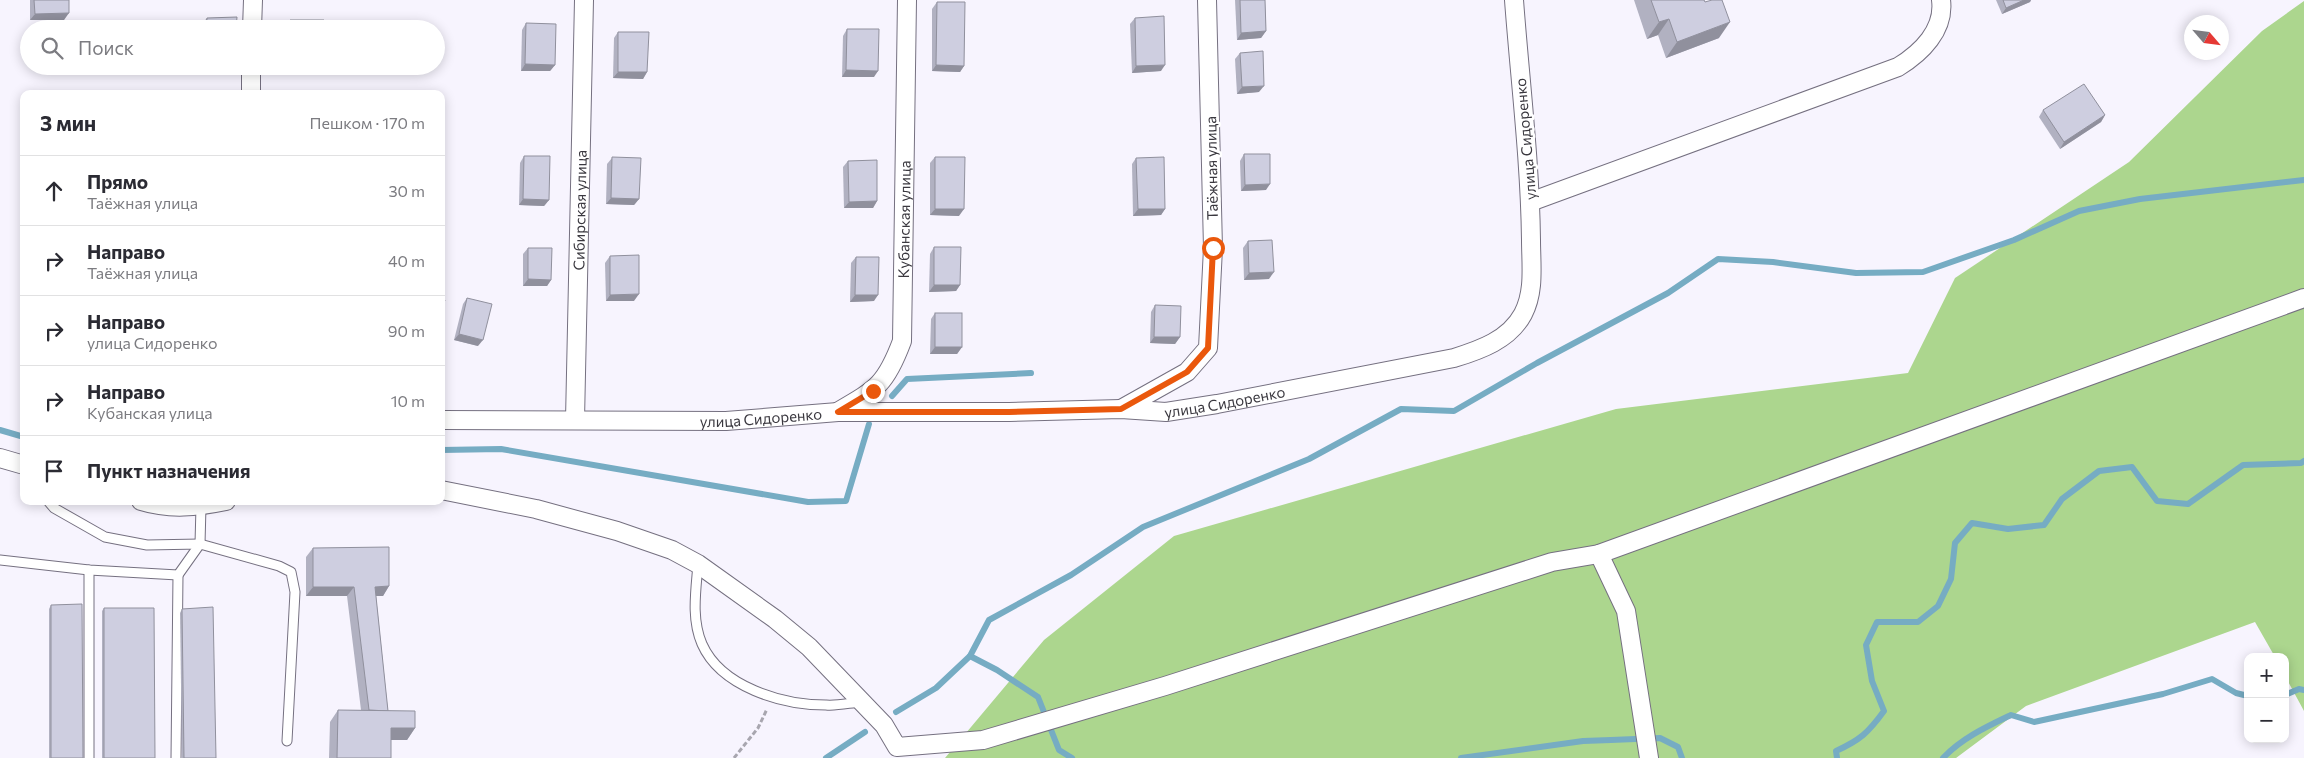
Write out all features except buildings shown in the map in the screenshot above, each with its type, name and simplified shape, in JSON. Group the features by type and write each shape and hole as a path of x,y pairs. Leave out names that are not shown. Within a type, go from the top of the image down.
{"street":[{"path":"252,20 253,0"},
{"name":"Сибирская улица","path":"575,420 584,0"},
{"name":"Кубанская улица","path":"838,412 873,391 892,368 902,341 907,0"},
{"name":"Таёжная улица","path":"1121,409 1187,372 1208,348 1213,248 1207,0"},
{"name":"улица Сидоренко","path":"445,420 726,421 838,412 1009,412 1121,409 1166,412 1217,404 1454,358 1481,350 1508,333 1522,317 1529,302 1531,283 1530,202 1514,0"},
{"path":"1530,202 1898,67 1916,56 1931,39 1939,20 1941,0"},
{"path":"251,75 251,90"},
{"path":"445,491 536,509 617,530 672,550 698,564 775,619 809,647 884,725 894,753 983,740 1166,686 1552,562 1599,554 2304,298"},
{"path":"182,505 206,505"},
{"path":"1599,554 1626,611 1649,758"}],"lane":[{"path":"51,505 106,537 147,545 200,544 279,566 291,572 294,592 287,741"},
{"path":"176,758 178,575 200,544 201,506"},
{"path":"0,560 89,570 178,575"},
{"path":"698,564 695,610 702,643 717,668 743,684 773,698 827,706 860,702"},
{"path":"89,570 89,758"}],"path":[{"path":"734,758 758,728 773,698"}],"green space":[{"path":"2304,1 2304,711 2289,683 2289,653 2273,653 2255,622 2026,706 1956,758 945,758 1044,640 1174,536 1616,409 1908,373 1955,278 2129,162 2262,31"}],"waterway":[{"path":"896,712 936,688 970,656 989,620 1071,575 1143,527 1309,459 1401,409 1454,411 1537,363 1668,293 1718,259 1773,262 1856,273 1923,272 2014,240 2079,211 2140,199 2304,180"},
{"path":"892,396 907,379 1031,373"},
{"path":"445,450 501,449 808,502 846,501 869,424"},
{"path":"0,430 20,436"},
{"path":"1837,758 1836,751 1863,735 1884,711 1872,681 1866,645 1877,622 1918,622 1938,606 1951,579 1955,543 1972,523 2008,529 2044,525 2062,499 2099,471 2132,467 2157,501 2188,504 2243,465 2301,463 2304,461"},
{"path":"970,656 997,670 1038,697 1059,750 1072,758"},
{"path":"1943,758 1966,739 2011,715 2034,722 2163,694 2212,679 2236,693 2244,695"},
{"path":"2289,693 2299,689 2304,690"},
{"path":"826,758 865,732"},
{"path":"1461,758 1583,741 1660,738 1678,747 1682,758"}],"route":[{"path":"873,391 838,412 1009,412 1121,409 1187,372 1208,348 1213,248"}]}
